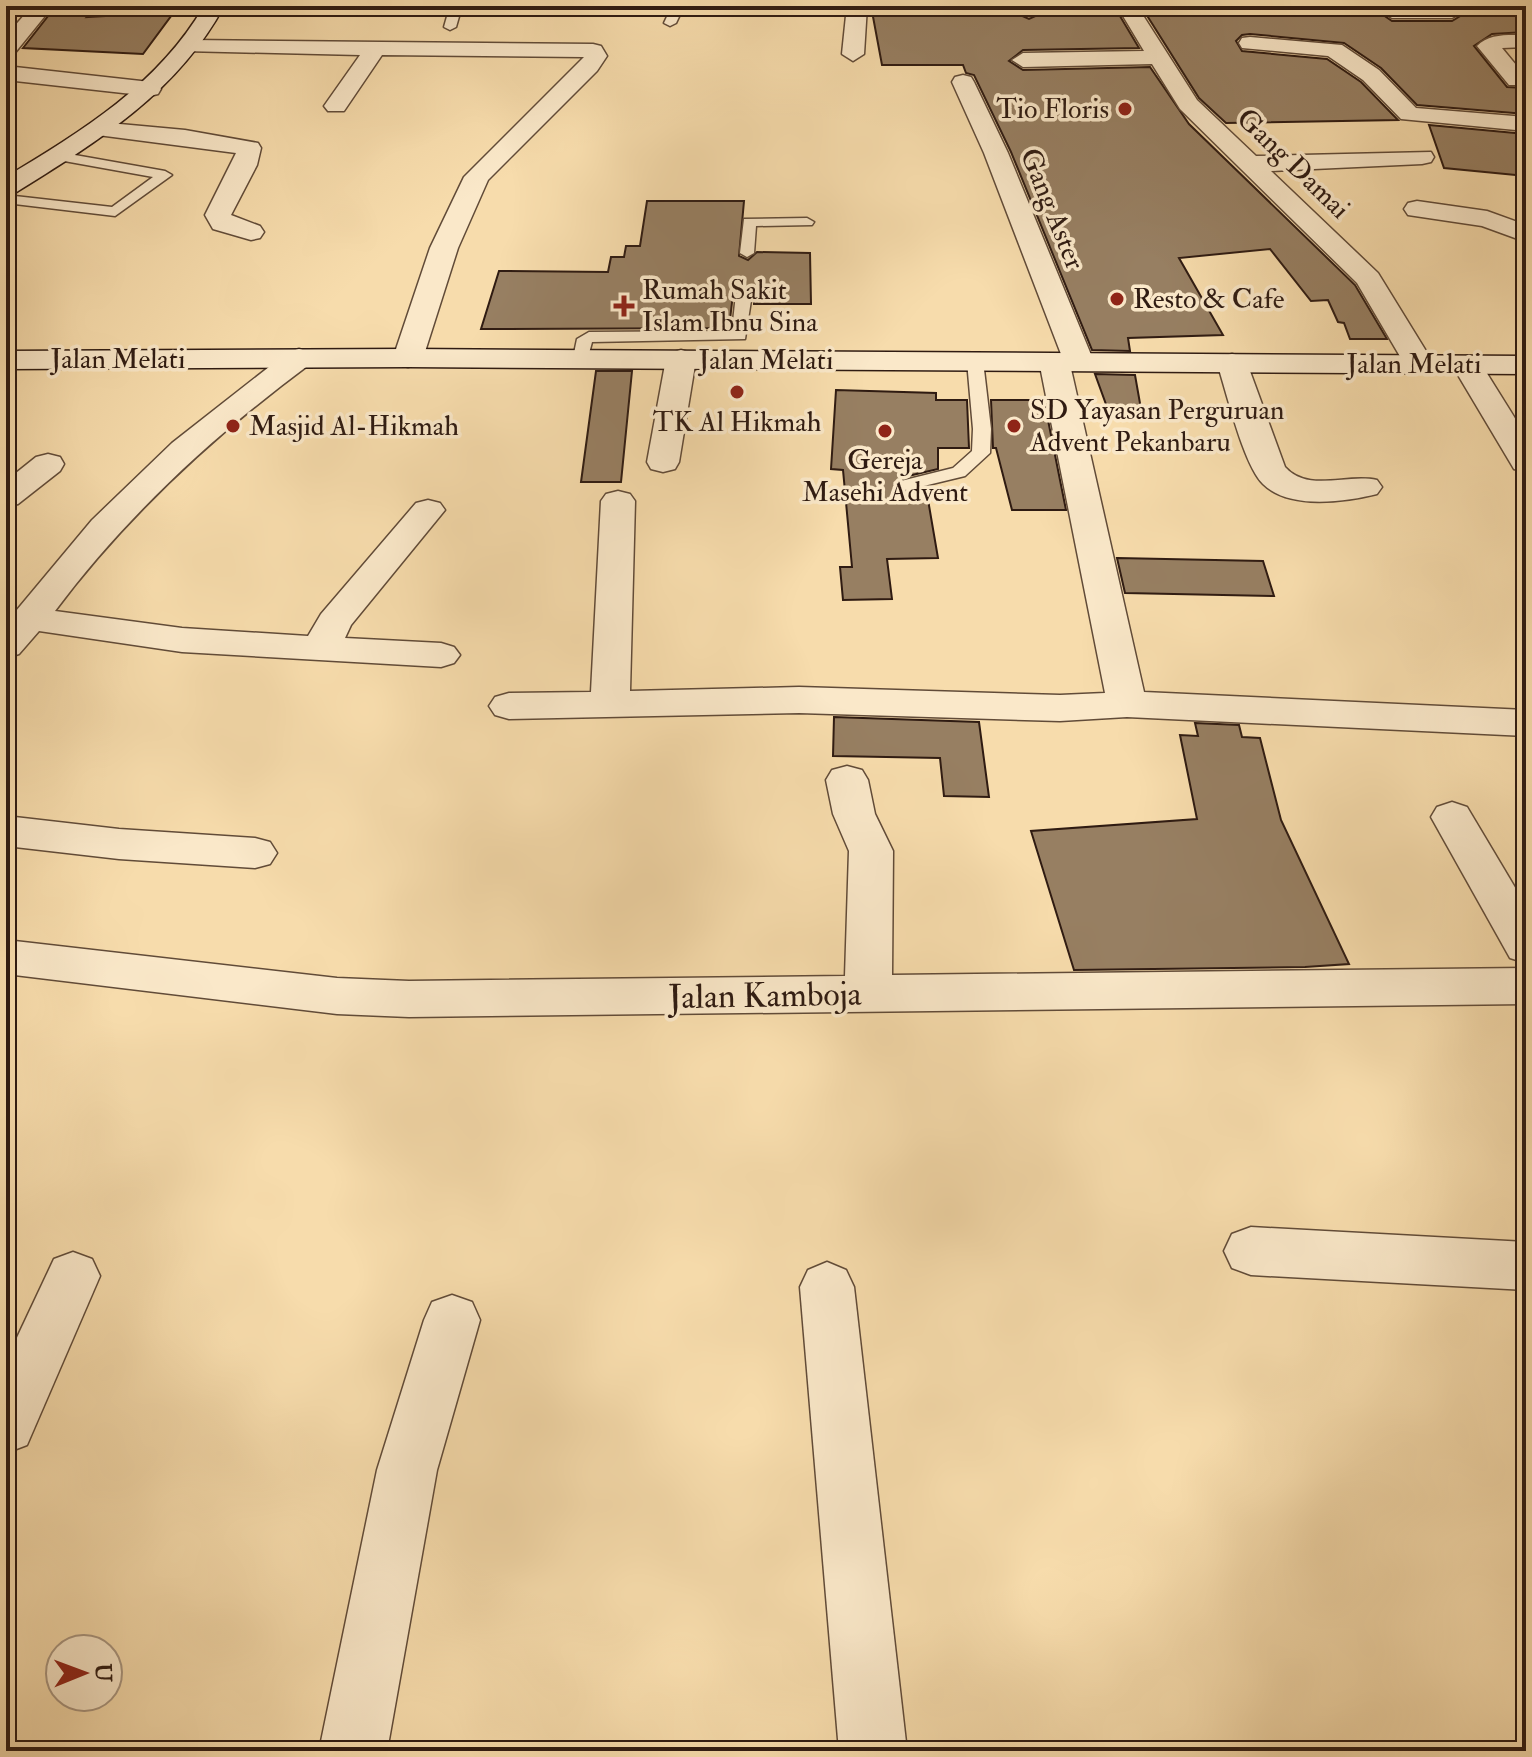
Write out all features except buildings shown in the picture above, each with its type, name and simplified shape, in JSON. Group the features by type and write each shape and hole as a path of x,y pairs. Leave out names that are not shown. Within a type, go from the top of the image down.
{"street":[{"path":"6,49 43,6"},
{"path":"6,188 98,129 150,89 191,46 214,6"},
{"path":"853,54 857,6"},
{"name":"Gang Damai","path":"1127,6 1188,104 1368,279 1419,364"},
{"path":"1383,6 1392,12 1452,12"},
{"path":"1517,80 1488,46 1499,42 1526,41"},
{"path":"1250,43 1334,50 1371,75 1409,114 1526,124"},
{"path":"191,46 593,51 596,56 477,177 444,248 408,358"},
{"path":"336,106 376,47"},
{"path":"1023,60 1159,57"},
{"path":"6,73 150,89"},
{"name":"Gang Aster","path":"963,82 996,153 1066,362 1127,704"},
{"path":"98,129 185,137 249,148 247,159 225,195 218,215 222,223 251,232"},
{"path":"1250,164 1422,157"},
{"path":"1417,209 1487,219 1526,234"},
{"path":"6,646 32,619 80,555 128,505 242,399 299,358"},
{"name":"Jalan Melati","path":"6,360 581,358 1526,365"},
{"path":"663,462 681,359"},
{"path":"1232,363 1269,470 1275,479 1290,487 1320,490 1365,487"},
{"path":"1467,365 1526,462"},
{"path":"6,497 48,464"},
{"path":"610,704 618,501"},
{"path":"320,650 334,622 428,510"},
{"path":"32,619 182,640 441,655"},
{"path":"509,706 799,700 1060,708 1127,704 1526,723"},
{"path":"847,780 854,814 871,851 868,995"},
{"path":"1452,817 1525,978"},
{"path":"6,831 119,844 255,853"},
{"name":"Jalan Kamboja","path":"6,957 337,996 409,999 868,995 1525,978"},
{"path":"1251,1251 1526,1266"},
{"path":"6,1425 73,1276"},
{"path":"827,1287 873,1751"},
{"path":"353,1751 407,1470 452,1320"}],"lane":[{"path":"450,27 456,6"},
{"path":"670,23 678,6"},
{"path":"6,199 115,212 165,175 58,156"},
{"path":"747,253 749,222 754,210 765,206"},
{"path":"749,222 807,222"},
{"path":"581,358 586,337 739,336 744,294"},
{"path":"907,485 959,472 981,453 982,429 975,361"}],"place":[{"name":"Tio Floris","path":"1125,109"},
{"name":"Resto & Cafe","path":"1117,299"},
{"name":"Rumah Sakit Islam Ibnu Sina","path":"624,306"},
{"name":"TK Al Hikmah","path":"737,392"},
{"name":"Masjid Al-Hikmah","path":"233,426"},
{"name":"SD Yayasan Perguruan Advent Pekanbaru","path":"1014,426"},
{"name":"Gereja Masehi Advent","path":"885,431"}]}
